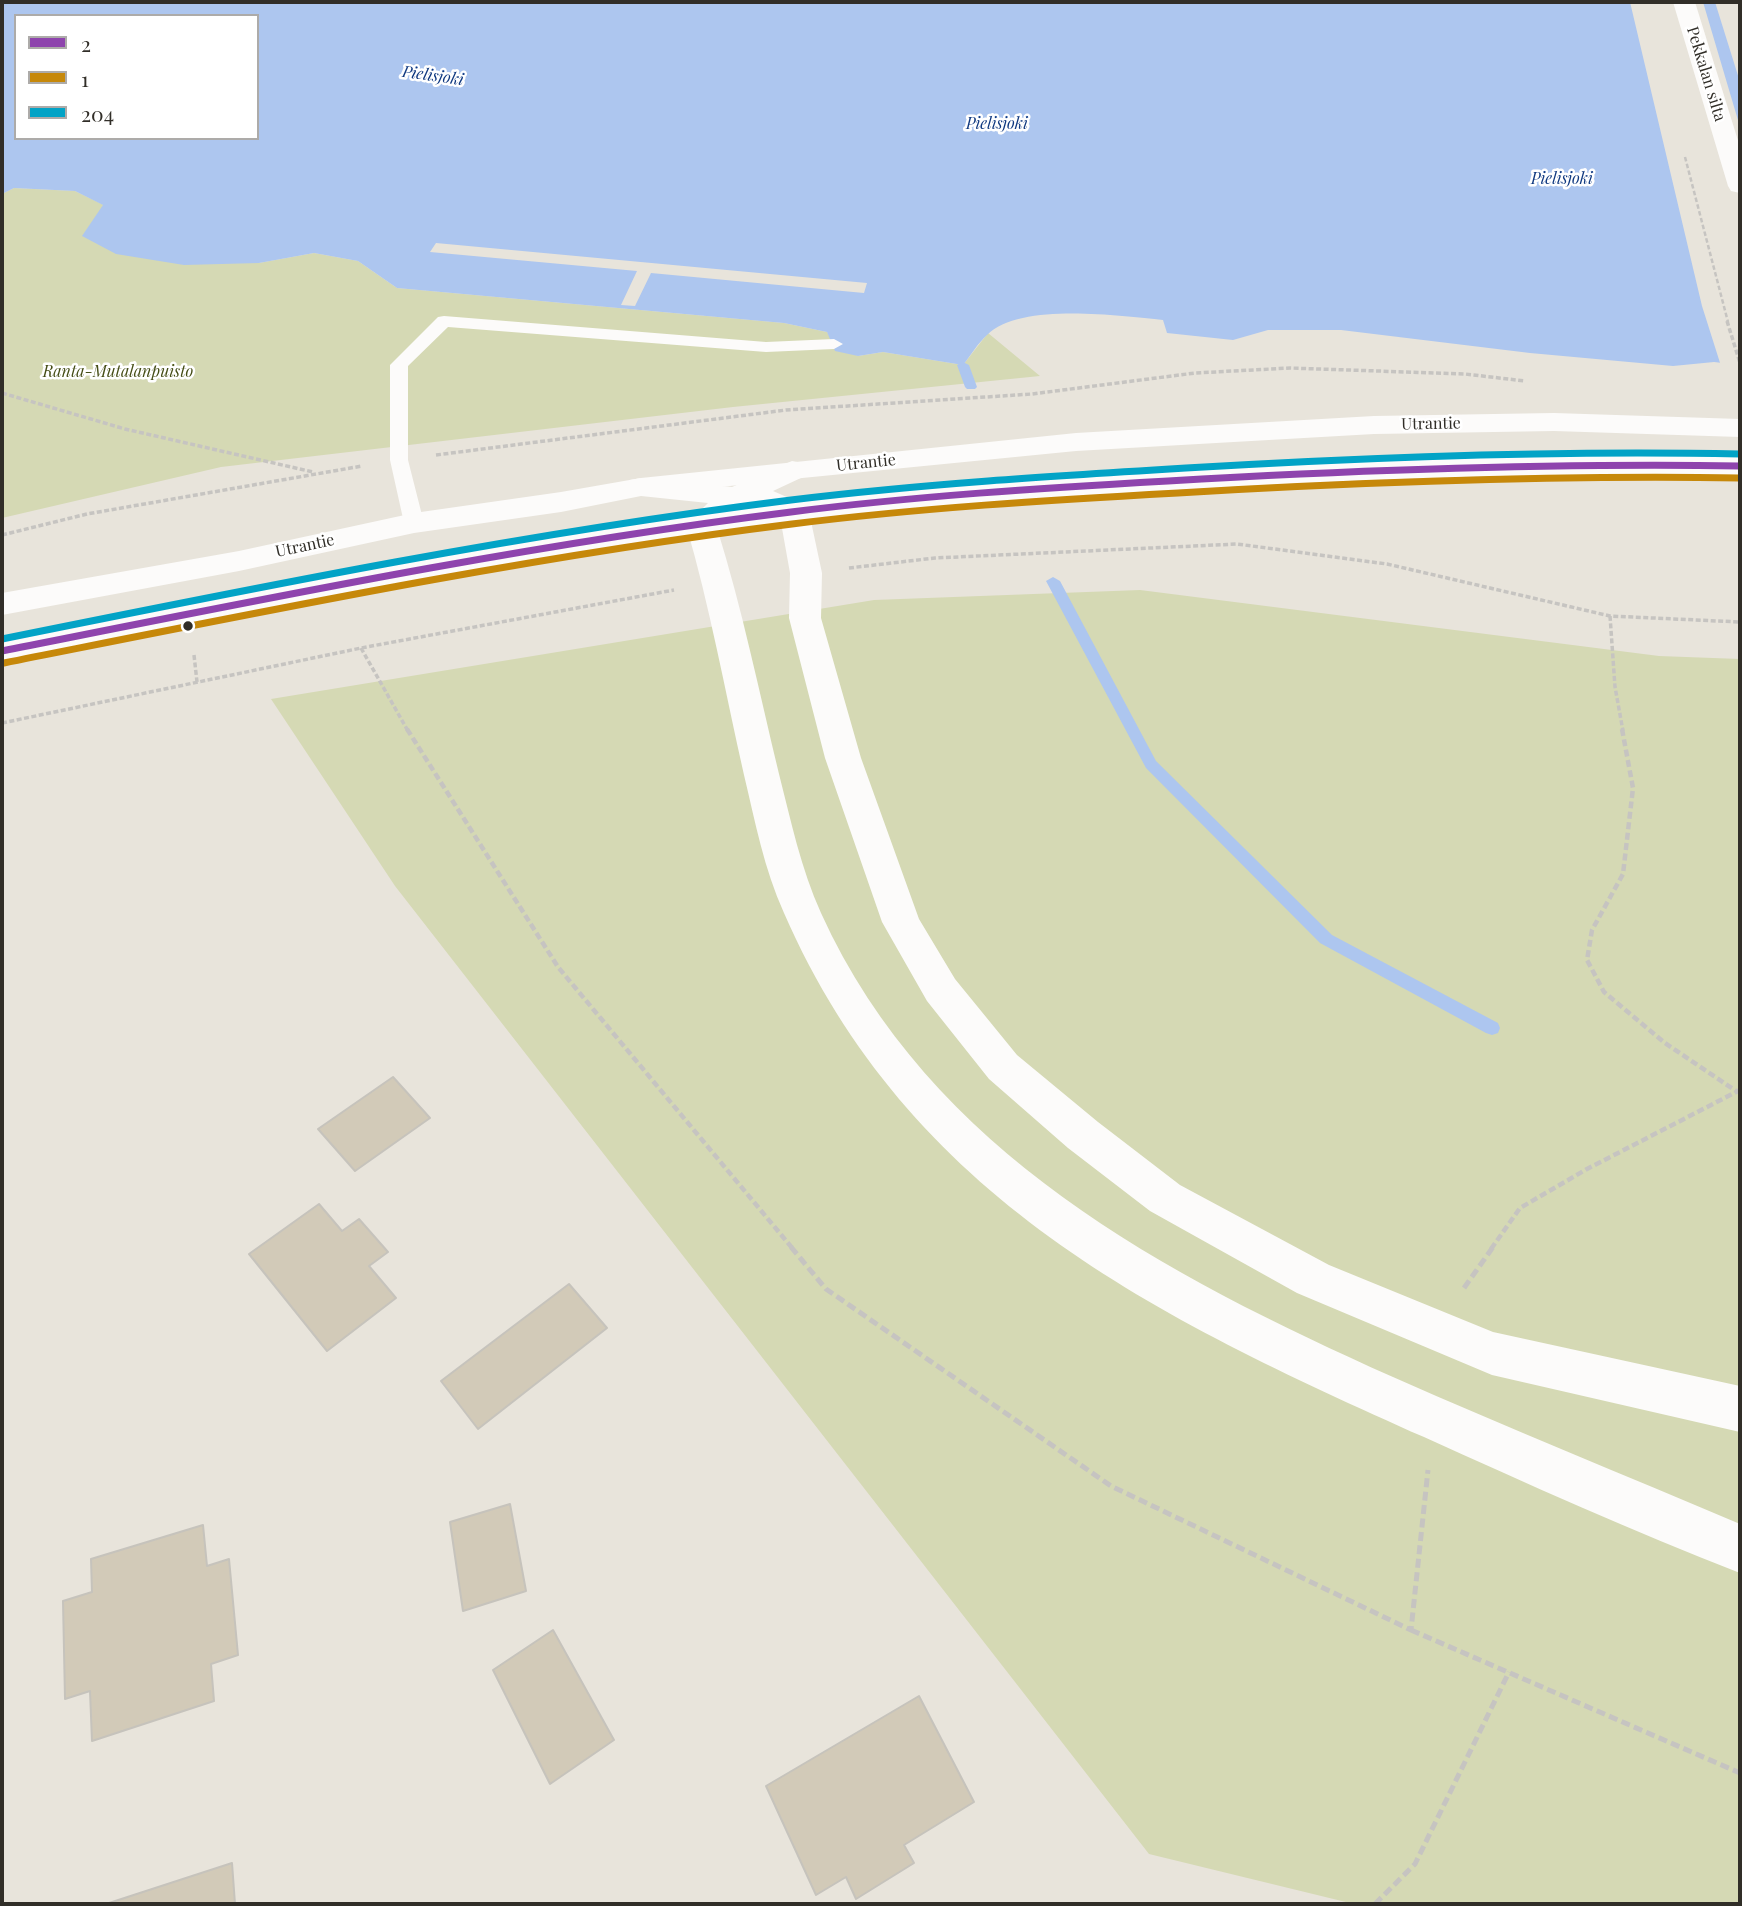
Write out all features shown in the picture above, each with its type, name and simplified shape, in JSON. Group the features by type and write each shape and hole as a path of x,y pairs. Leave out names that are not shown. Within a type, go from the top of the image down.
{"main road":[{"name":"Pekkalan silta","path":"1684,2 1740,186"},
{"name":"Utrantie","path":"2,604 239,561 414,523 561,502 641,487 792,470 1076,442 1374,425 1554,422 1740,428"},
{"path":"2,651 388,574 701,524 794,512 1083,486 1367,470 1652,463 1740,466"},
{"path":"701,524 736,498 792,470"},
{"path":"641,487 771,500 794,512"},
{"path":"794,512 806,573 805,618 843,758 901,922 941,990 1003,1067 1083,1135 1165,1198 1313,1279 1492,1353 1740,1409"},
{"path":"701,524 720,585 740,688 783,862 804,917 832,970 877,1040 946,1123 1011,1184 1080,1236 1215,1315 1359,1385 1740,1549"}],"lane":[{"path":"414,523 399,460 399,365 444,321 766,347 834,344"}],"path":[{"path":"1683,146 1718,291 1740,363"},
{"path":"529,442 786,410 1032,394 1195,373 1290,368 1465,374 1530,382"},
{"path":"2,393 125,429 318,473 87,514 2,535"},
{"path":"806,573 935,558 1237,544 1387,564 1610,616 1740,622"},
{"path":"2,723 360,648 675,590 720,585"},
{"path":"1610,616 1615,687 1633,788 1623,874 1592,930 1587,960 1604,992 1664,1043 1738,1091"},
{"path":"193,648 197,682"},
{"path":"360,648 389,700 558,967 827,1289 1111,1486 1411,1630 1740,1773"},
{"path":"1462,1290 1520,1208 1587,1168 1738,1091"},
{"path":"1411,1630 1428,1469"},
{"path":"1375,1904 1415,1864 1509,1672"}],"green space":[{"name":"Ranta-Mutalanpuisto","path":"14,188 75,191 104,205 83,236 259,263 314,253 358,261 397,288 784,323 827,332 834,344 858,356 883,352 963,365 988,333 1040,376 733,407 221,467 2,518 2,194"},
{"path":"1140,590 1659,656 1740,659 1740,1904 1354,1904 1149,1854 395,886 271,699 874,600"}],"water":[{"name":"Pielisjoki","path":"2,2 1740,2 1740,365 1714,362 1673,366 1530,353 1341,330 1268,330 1233,340 1167,333 1163,320 1097,314 1046,315 1022,318 1002,325 984,338 963,365 883,352 858,356 835,351 827,332 784,323 397,288 358,261 314,253 259,263 184,265 116,254 82,236 103,205 75,191 14,188 2,194"}],"pier":[{"path":"1630,2 1703,2 1740,127 1740,368 1721,366 1702,306"},
{"path":"1715,2 1740,2 1740,82"},
{"path":"436,243 867,283 864,293 651,273 635,306 621,305 637,271 430,252"}],"building":[{"path":"393,1077 430,1118 355,1171 318,1129"},
{"path":"319,1204 342,1231 359,1219 388,1252 369,1266 396,1298 327,1351 249,1254"},
{"path":"569,1284 607,1328 478,1429 441,1381"},
{"path":"510,1504 526,1591 463,1611 450,1522"},
{"path":"203,1525 207,1566 229,1559 238,1655 211,1664 214,1701 92,1741 90,1691 65,1699 63,1601 92,1592 91,1559"},
{"path":"553,1630 614,1740 550,1784 493,1670"},
{"path":"919,1696 974,1802 904,1845 914,1863 856,1899 846,1877 816,1895 766,1786"},
{"path":"232,1863 235,1904 106,1904"}],"waterway":[{"path":"963,365 971,387"},
{"path":"1053,581 1151,764 1326,939 1492,1028"}],"transit line":[{"name":"204","path":"2,639 494,544 692,513 842,494 1049,476 1337,460 1539,453 1740,454"},
{"name":"2","path":"2,651 494,557 692,525 842,506 1049,488 1337,472 1539,466 1740,466"},
{"name":"1","path":"4,663 495,569 693,537 843,518 1049,500 1338,484 1472,479 1740,478"}]}
